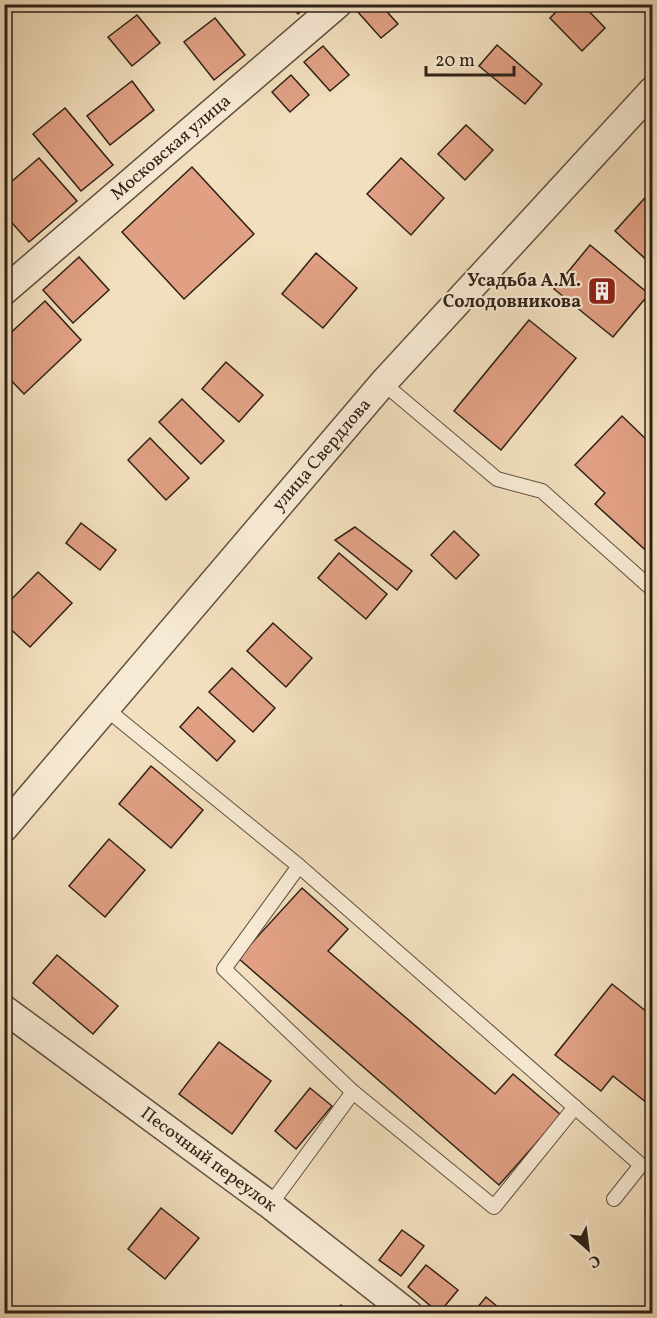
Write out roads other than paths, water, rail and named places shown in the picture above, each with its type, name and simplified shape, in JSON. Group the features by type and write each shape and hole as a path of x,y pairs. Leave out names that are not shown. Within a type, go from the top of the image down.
{"street":[{"name":"Московская улица","path":"4,291 338,4"},
{"name":"улица Свердлова","path":"4,828 383,383 652,92"},
{"name":"Песочный переулок","path":"4,1009 270,1205 409,1314"}],"lane":[{"path":"383,383 497,479 542,491 652,588"},
{"path":"105,708 299,866 641,1165 614,1199"},
{"path":"299,866 224,969 353,1092 494,1207 575,1107"},
{"path":"270,1205 353,1092"}],"place":[{"name":"Усадьба А.М. Солодовникова","path":"602,291"}]}
